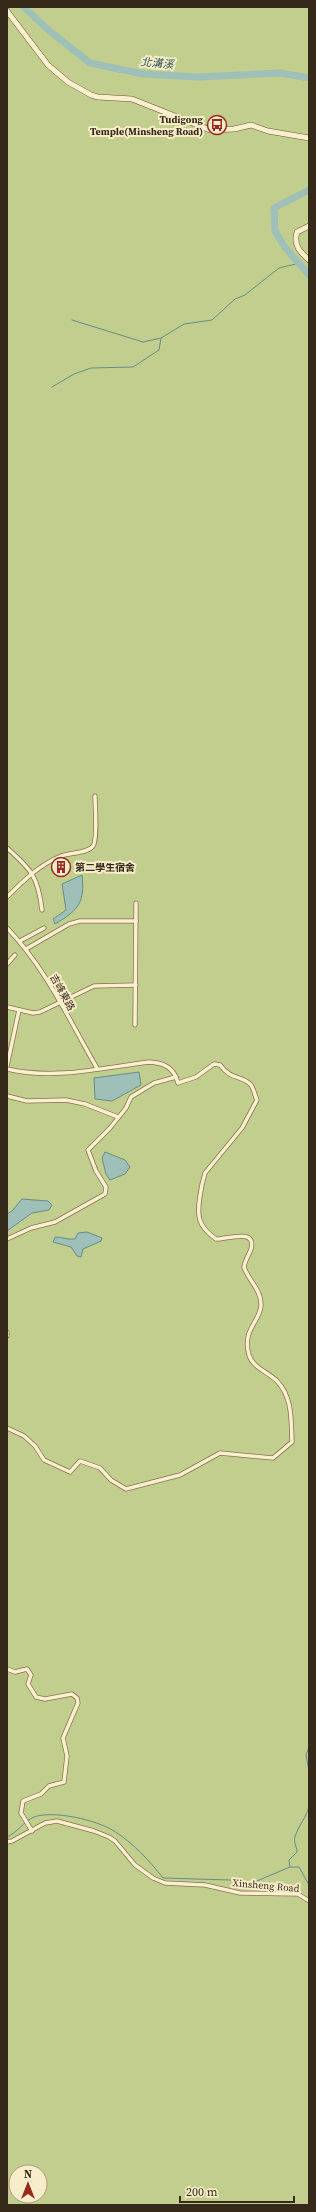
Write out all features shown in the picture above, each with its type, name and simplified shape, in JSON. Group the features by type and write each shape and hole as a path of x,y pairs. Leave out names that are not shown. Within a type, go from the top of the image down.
{"street":[{"path":"7,11 48,65 68,82 91,95 98,97 132,99 210,130 234,129 251,125 268,131 309,138"},
{"path":"309,226 297,232 295,237 299,251 309,260"},
{"path":"7,897 32,873 61,856 86,851 93,847 96,840 95,796"},
{"path":"7,848 32,873 38,883 42,910"},
{"path":"135,1025 136,903"},
{"path":"26,949 69,924 80,921 136,921"},
{"name":"吉峰東路","path":"7,928 20,941 42,972 97,1068"},
{"path":"20,941 44,928"},
{"path":"7,964 15,955"},
{"path":"7,1007 40,1012 60,1004 94,986 136,985"},
{"path":"7,1428 24,1436 35,1446 44,1460 70,1472 80,1461 100,1468 111,1480 126,1489 180,1474 220,1453 273,1458 292,1442 290,1405 284,1390 277,1380 253,1363 248,1353 248,1332 261,1306 254,1281 244,1267 252,1248 251,1241 241,1235 216,1239 207,1232 199,1216 202,1181 205,1173 242,1128 257,1100 252,1086 245,1080 227,1074 220,1065 214,1064 196,1077 178,1083 172,1069 160,1063 149,1062 97,1068 72,1073 41,1075 7,1067 20,1010"},
{"path":"7,1239 31,1228 55,1222 105,1194 106,1187 96,1171 88,1150 110,1128 134,1094 154,1083 176,1077"},
{"path":"7,1096 27,1101 66,1100 85,1104 118,1117"},
{"path":"7,1669 15,1672 27,1669 31,1675 28,1684 36,1696 44,1699 72,1694 77,1698 78,1703 63,1738 67,1756 64,1782 50,1786 41,1794 23,1801 21,1813 32,1831"},
{"name":"Xinsheng Road","path":"7,1842 12,1841 52,1821 94,1831 115,1842 135,1864 153,1878 165,1884 205,1885 240,1893 298,1894 309,1900"}],"green space":[{"path":"7,7 309,7 309,2205 7,2205"}],"water":[{"path":"82,875 83,884 79,904 70,914 55,924 53,919 66,910 62,884"},
{"path":"139,1072 141,1085 112,1101 95,1099 94,1078"},
{"path":"105,1152 125,1160 130,1167 125,1174 110,1180 106,1174 102,1158"},
{"path":"22,1199 48,1201 52,1205 49,1210 32,1213 7,1231 7,1214 12,1211"},
{"path":"87,1232 102,1238 101,1241 83,1249 81,1257 77,1256 71,1247 53,1242 55,1237 75,1239 78,1233"}],"waterway":[{"name":"北溝溪","path":"24,7 46,28 90,63 143,74 198,77 280,73 309,78"},
{"name":"北溝溪","path":"309,190 274,208 275,231 284,246 309,275"},
{"path":"52,387 74,374 91,368 133,367 159,350 161,338 184,324 212,320 235,299 245,295 279,268 300,263"},
{"path":"72,320 143,342 161,338"},
{"path":"309,1747 306,1755 309,1771"},
{"path":"290,1867 289,1860 297,1852 294,1840 309,1806"},
{"path":"7,1837 34,1817 42,1815 63,1815 97,1823 114,1831 140,1852 163,1878 230,1880 245,1884 252,1883 290,1867 299,1867 309,1885"}],"place":[{"name":"Tudigong Temple(Minsheng Road)","path":"217,125"},
{"name":"第二學生宿舍","path":"61,867"}]}
